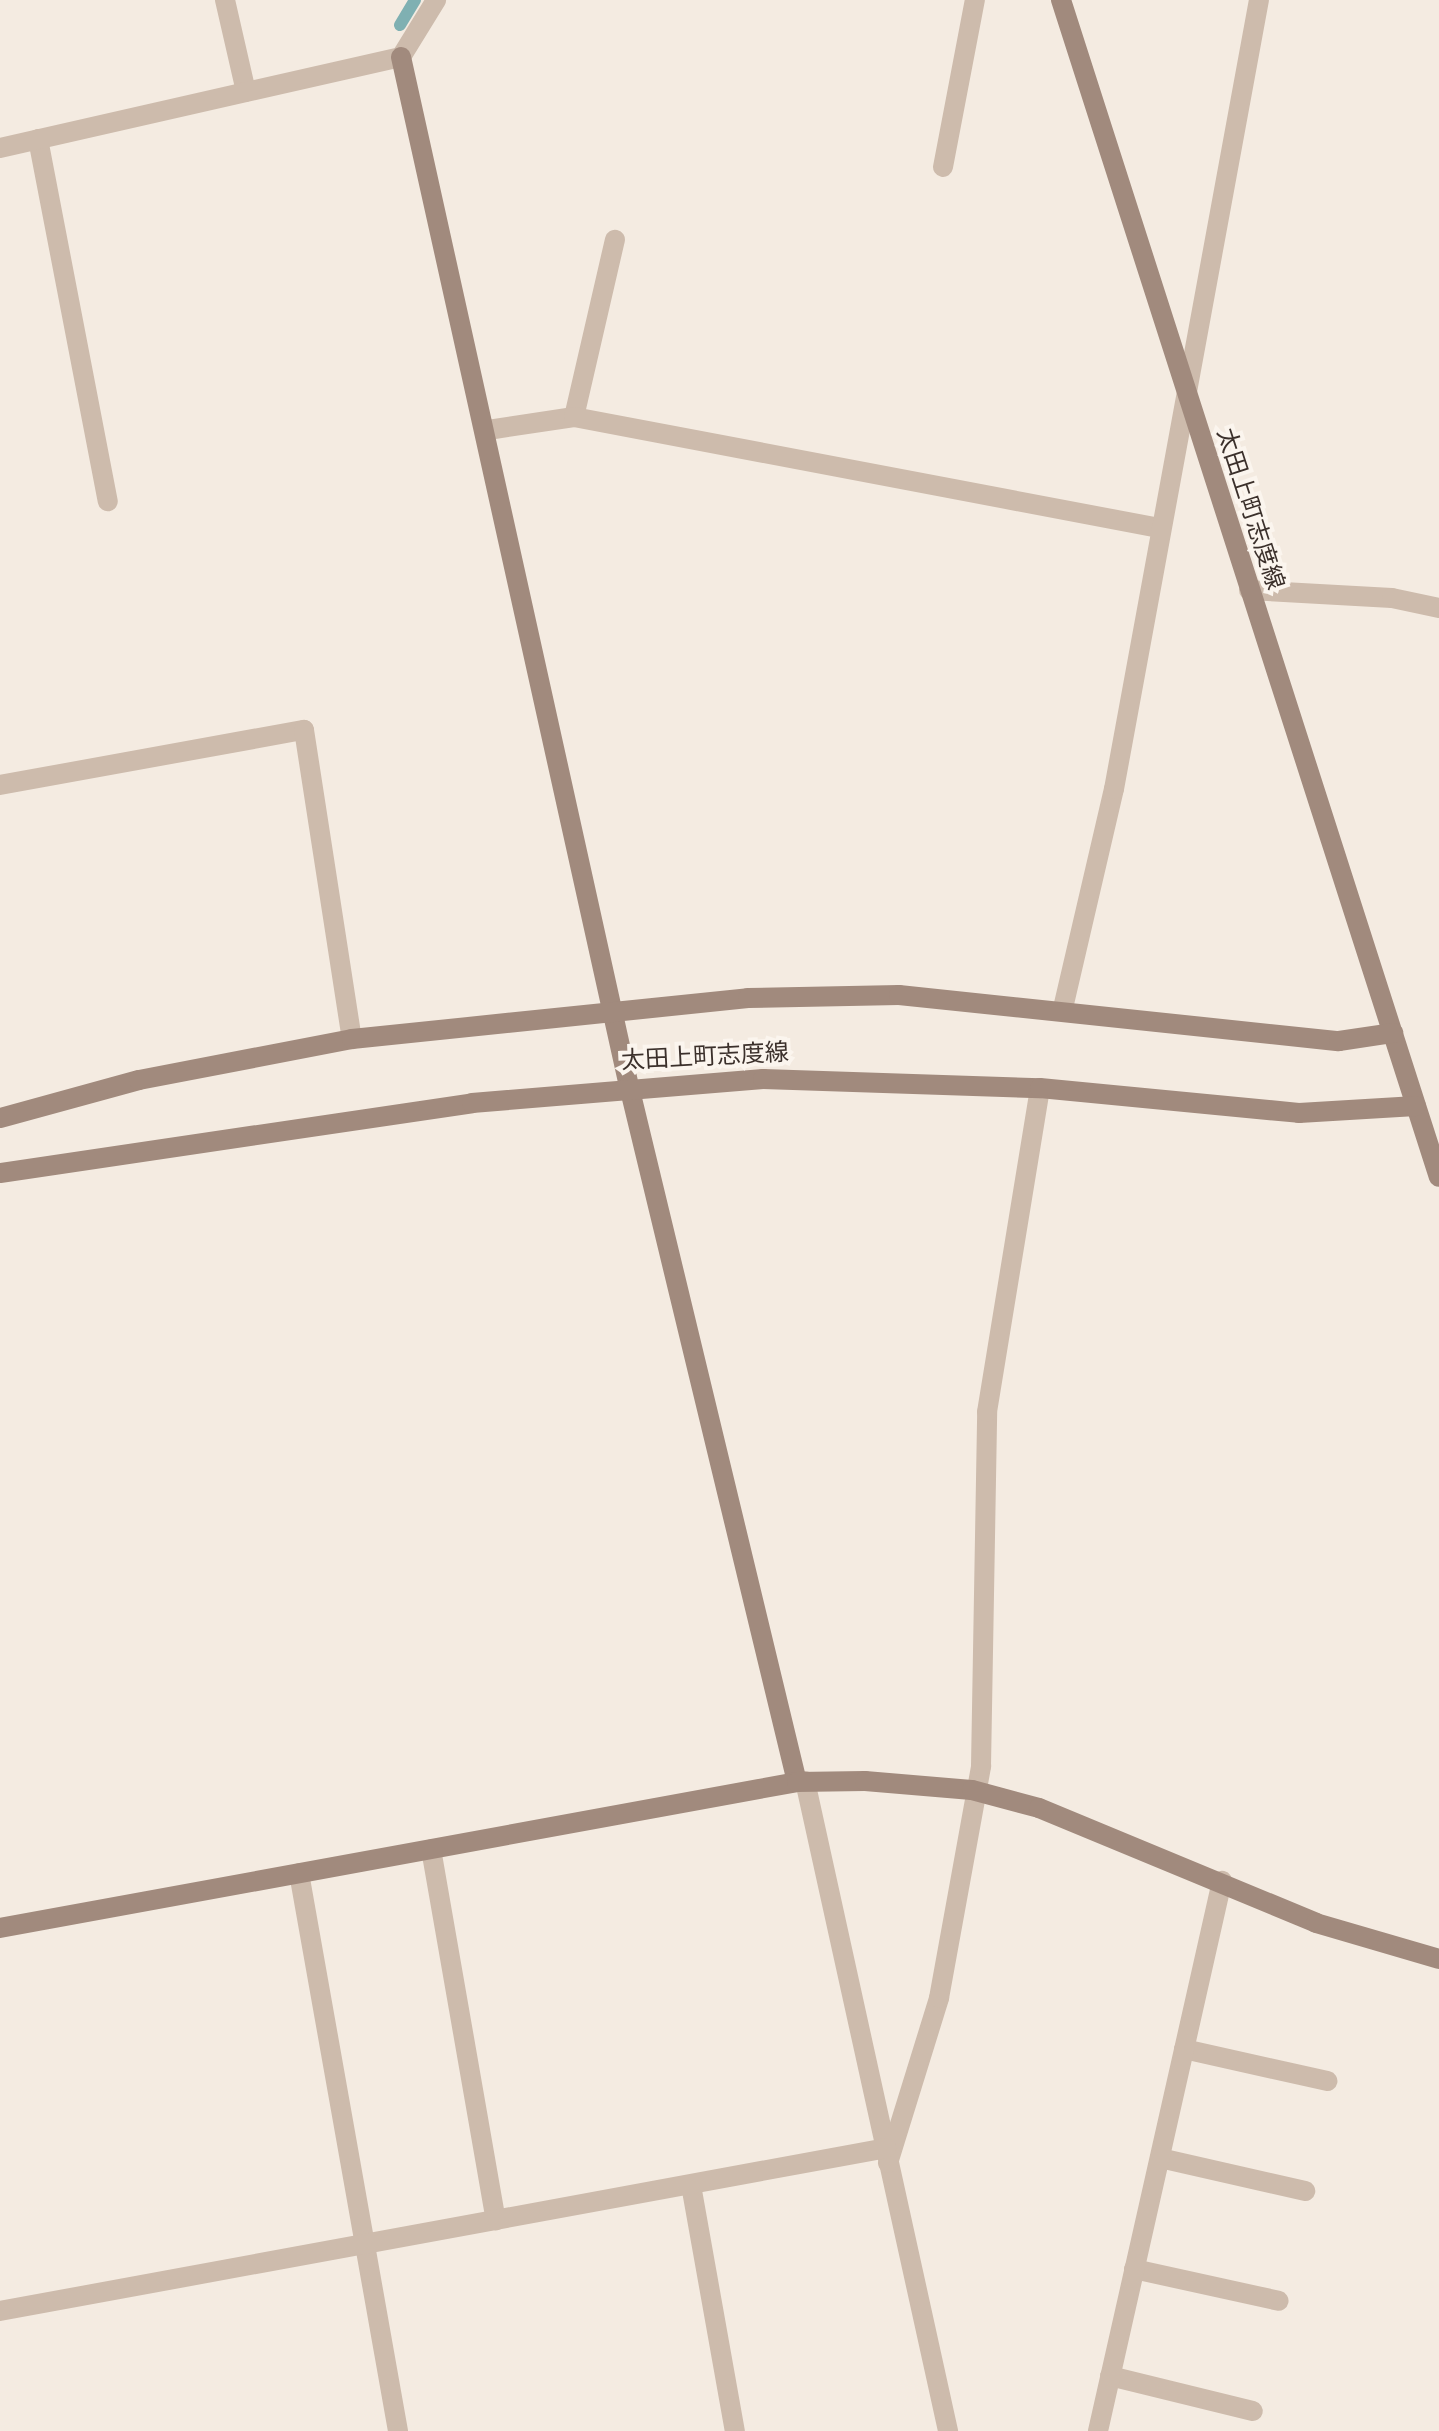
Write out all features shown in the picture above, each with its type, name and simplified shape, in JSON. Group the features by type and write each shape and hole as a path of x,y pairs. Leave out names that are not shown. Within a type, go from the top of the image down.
{"main road":[{"name":"太田上町志度線","path":"1061,0 1439,1177"},
{"path":"401,57 488,430 629,1086 801,1782"},
{"path":"0,1118 139,1080 352,1039 614,1008 899,995 1063,1008 1339,1041 1393,1033"},
{"name":"太田上町志度線","path":"0,1173 629,1086 763,1079 1040,1088 1299,1113 1416,1106"},
{"path":"0,1928 801,1782 972,1790 1131,1840 1316,1923 1439,1959"}],"street":[{"path":"225,0 246,92"},
{"path":"0,148 401,57 436,0"},
{"path":"943,167 975,0"},
{"path":"1063,1008 1114,789 1184,390 1259,0"},
{"path":"38,139 108,501"},
{"path":"574,417 615,240"},
{"path":"488,430 574,417 1159,528"},
{"path":"1249,590 1392,598 1439,608"},
{"path":"0,785 304,730 352,1039"},
{"path":"887,2156 917,2088 939,1998 972,1790 981,1766 987,1412 1040,1088"},
{"path":"801,1782 948,2431"},
{"path":"431,1849 496,2220"},
{"path":"299,1873 398,2431"},
{"path":"1098,2431 1222,1881"},
{"path":"1184,2049 1327,2081"},
{"path":"0,2311 691,2185 887,2156"},
{"path":"1160,2158 1305,2191"},
{"path":"691,2185 735,2431"},
{"path":"1134,2269 1279,2301"},
{"path":"1110,2376 1253,2411"}],"waterway":[{"path":"400,25 415,0"}]}
